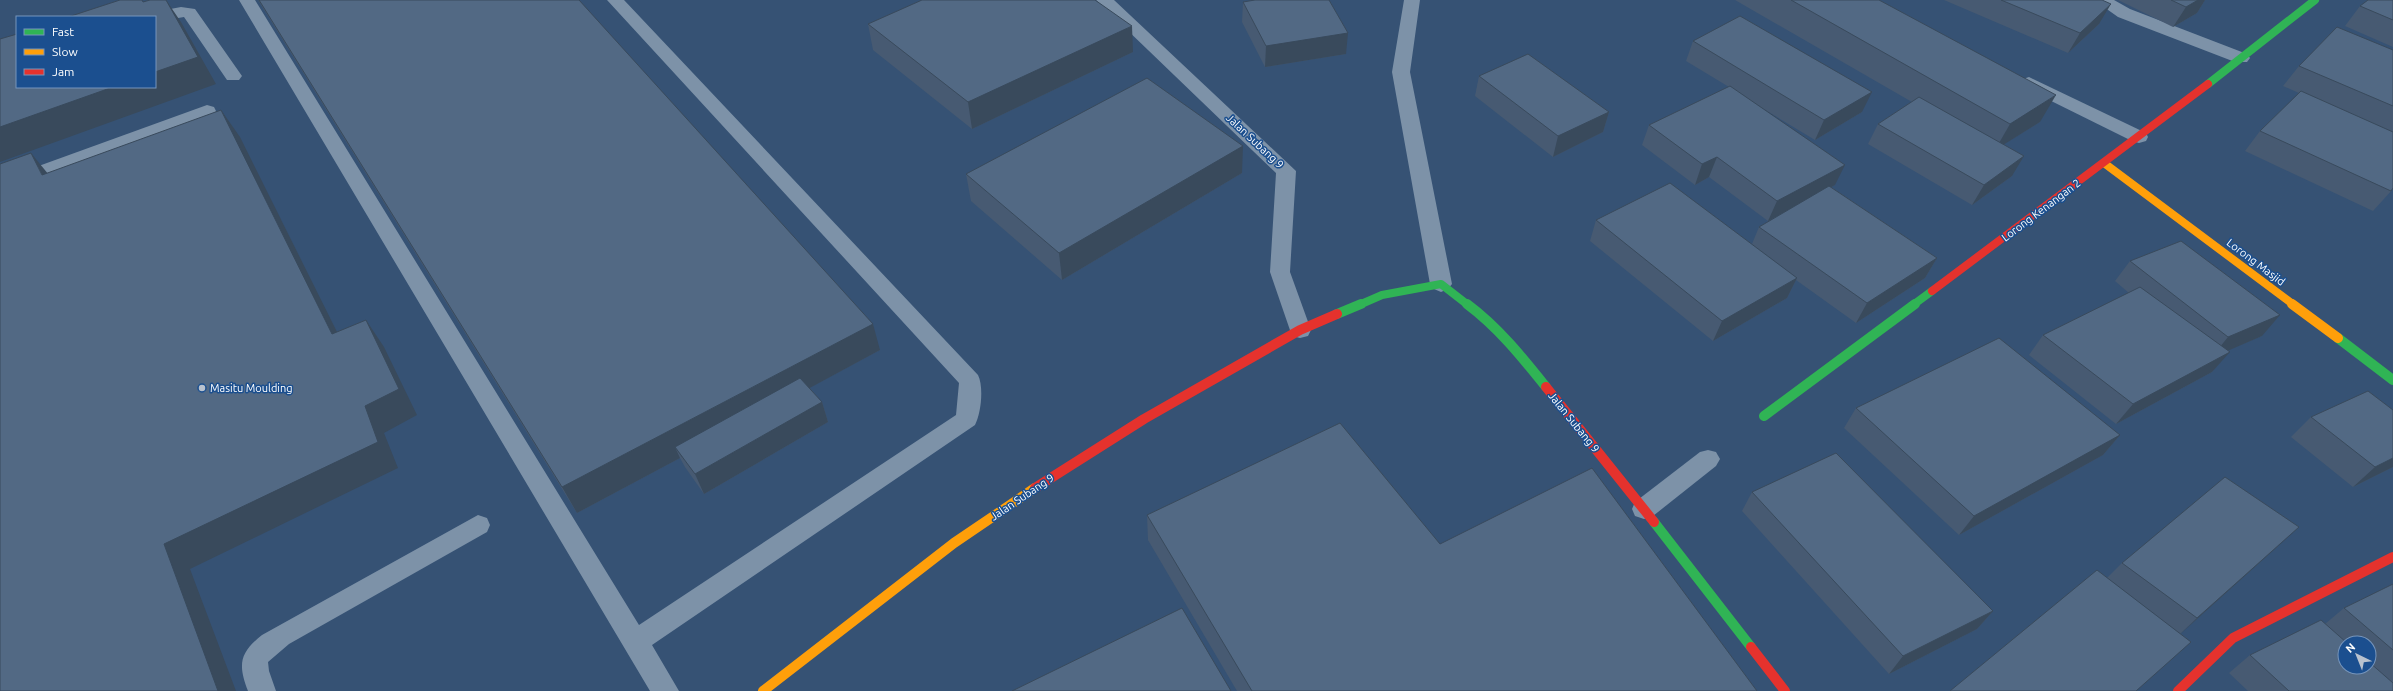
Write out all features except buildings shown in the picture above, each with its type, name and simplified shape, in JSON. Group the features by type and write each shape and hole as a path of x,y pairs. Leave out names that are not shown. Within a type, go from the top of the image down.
{"street":[{"path":"247,0 665,691"},
{"path":"615,0 970,381 968,419 635,642"},
{"name":"Jalan Subang 9","path":"1104,0 1286,171 1280,272 1300,330"},
{"path":"1412,0 1401,72 1441,284"},
{"path":"2102,0 2124,13 2241,58"},
{"name":"Lorong Kenangan 2","path":"1764,416 2139,137 2315,0"},
{"path":"156,18 181,12 189,14 233,76"},
{"path":"2013,75 2139,137"},
{"path":"0,187 206,111"},
{"name":"Lorong Masjid","path":"2104,163 2393,380"},
{"name":"Jalan Subang 9","path":"763,691 954,543 1063,469 1144,418 1300,330 1382,295 1441,284 1484,318 1519,352 1644,509 1785,691"},
{"path":"1644,509 1708,459"},
{"path":"262,691 253,670 256,655 280,636 478,525"},
{"path":"2178,691 2233,638 2393,557"}],"traffic: fast":[{"path":"2208,84 2315,0"},
{"path":"1337,314 1382,295 1441,284 1484,317 1519,353 1546,387"},
{"path":"1764,416 1932,291"},
{"path":"2338,338 2393,380"},
{"path":"1654,522 1751,647"}],"traffic: slow":[{"path":"2104,163 2338,338"},
{"path":"763,691 954,543 1035,488"}],"traffic: jam":[{"path":"1932,291 2208,84"},
{"path":"1035,488 1144,419 1300,330 1337,314"},
{"path":"1546,387 1654,522"},
{"path":"2178,691 2233,638 2393,557"},
{"path":"1751,647 1785,691"}],"place":[{"name":"Masitu Moulding","path":"202,388"}]}
